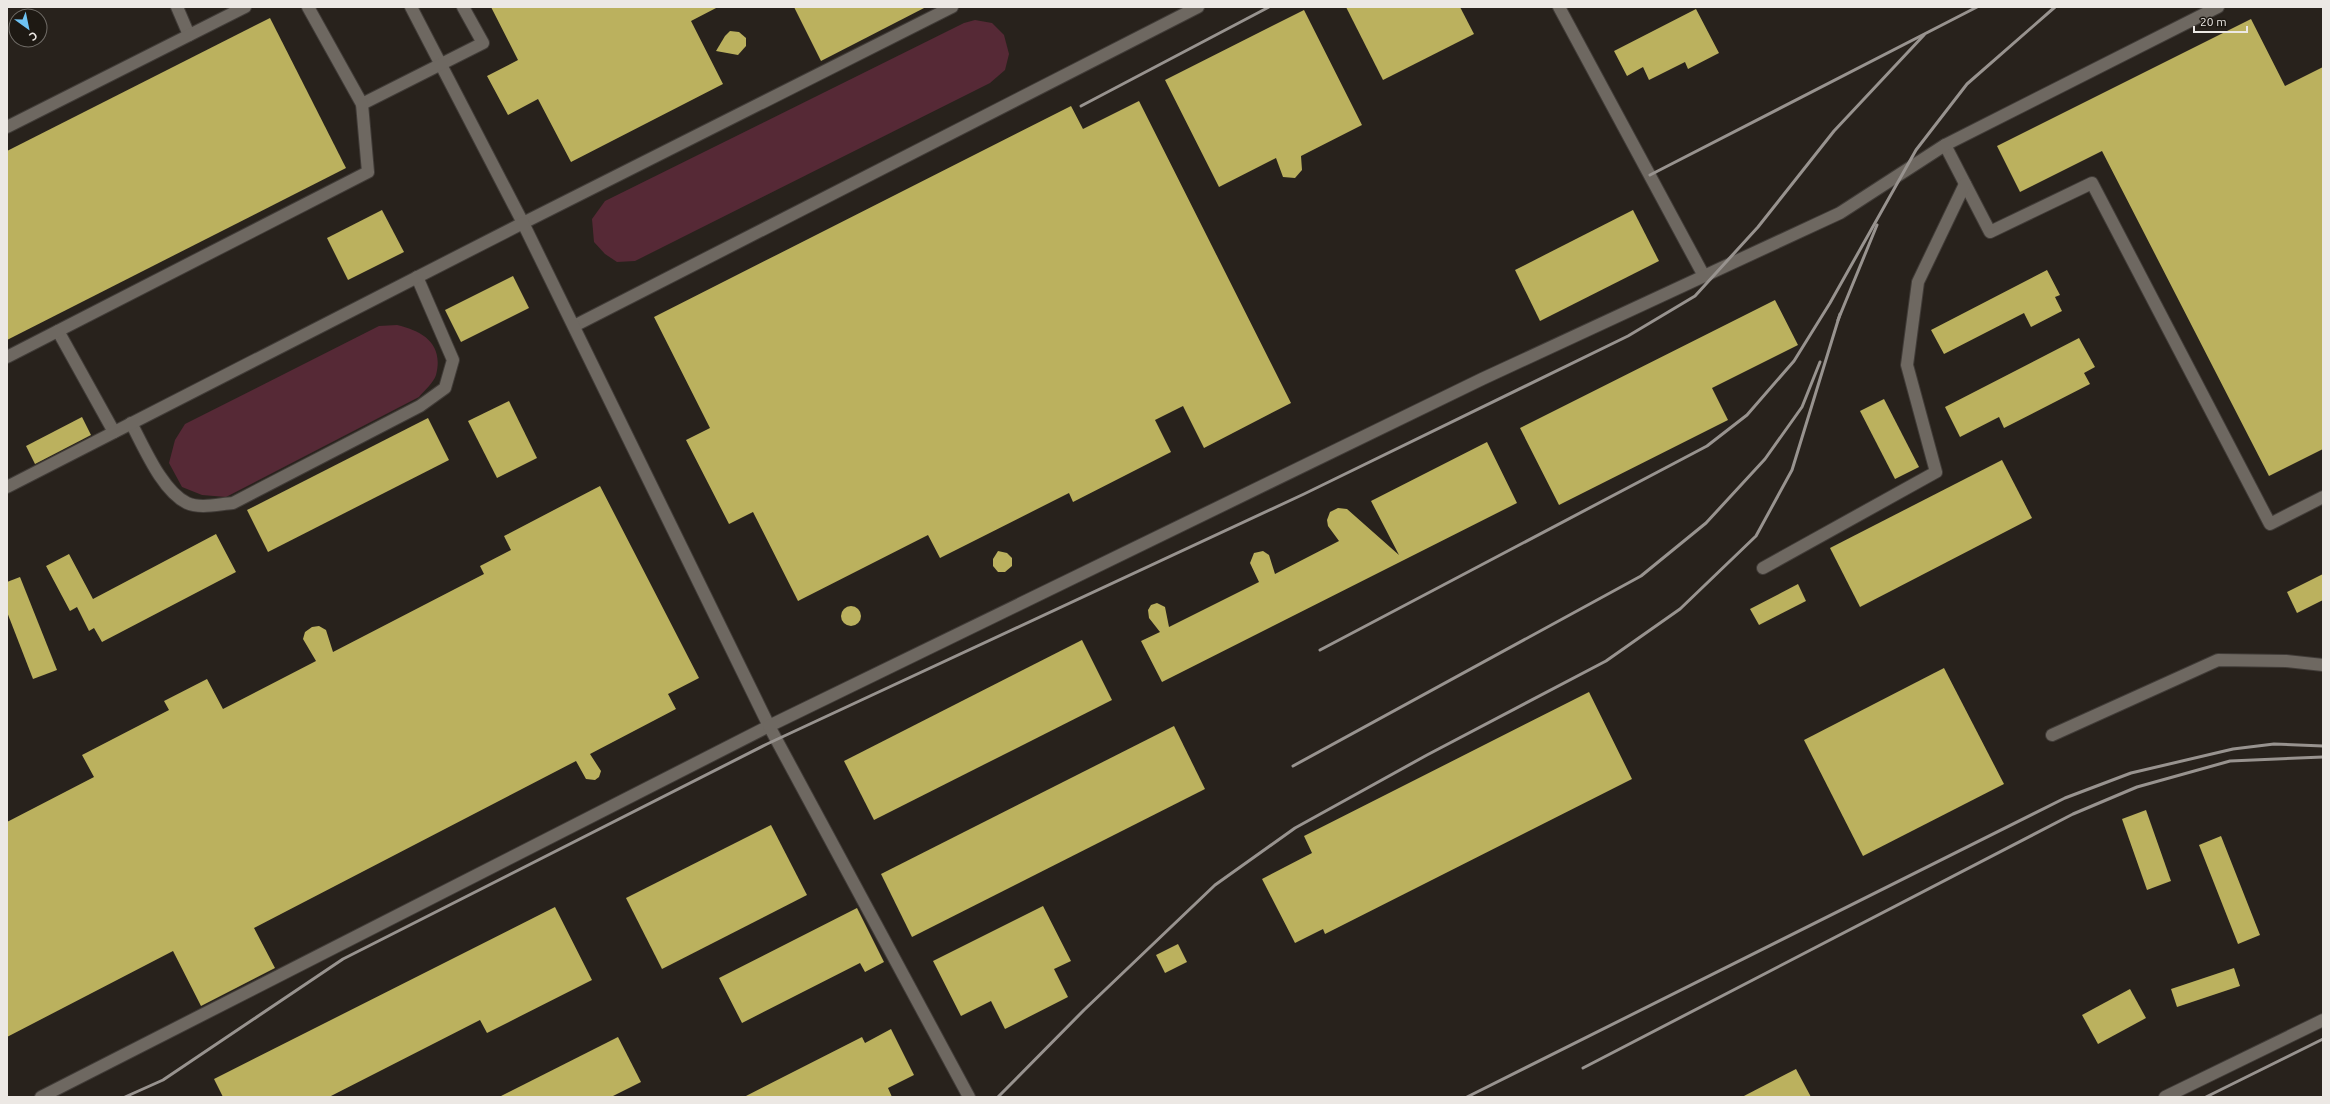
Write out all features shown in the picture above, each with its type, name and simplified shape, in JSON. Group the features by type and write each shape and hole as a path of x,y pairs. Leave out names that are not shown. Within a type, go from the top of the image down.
{"street":[{"path":"177,7 189,35"},
{"path":"7,127 245,7"},
{"path":"7,357 368,172 362,104 308,7"},
{"path":"411,7 523,223 769,726 969,1097"},
{"path":"362,104 440,63 482,43 463,7"},
{"path":"7,487 523,223 952,7"},
{"path":"574,326 1198,7"},
{"path":"1559,7 1704,276"},
{"path":"41,1097 769,726 1482,379 1840,213 1945,145 2218,7"},
{"path":"1945,145 1990,232 2092,183 2270,524 2323,497"},
{"path":"1763,568 1936,472 1907,365 1918,282 1965,184"},
{"path":"131,423 169,491 188,503 206,506 233,503 420,406 445,388 453,360 417,277"},
{"path":"58,331 114,432"},
{"path":"2052,735 2218,660 2286,661 2323,665"},
{"path":"2165,1097 2323,1020"}],"shaded area":[{"path":"975,20 992,23 1004,35 1009,54 1005,70 990,83 635,261 617,262 605,254 594,242 592,219 605,201 964,23"},
{"path":"397,325 423,335 434,347 437,355 438,364 435,378 419,397 226,497 202,495 182,487 169,463 175,440 185,424 379,326"}],"building":[{"path":"491,7 718,7 691,21 723,84 571,162 538,99 508,115 487,76 518,60"},
{"path":"794,7 926,7 821,61"},
{"path":"1346,7 1460,7 1474,34 1383,80"},
{"path":"1696,9 1719,53 1688,69 1685,62 1649,80 1643,67 1627,76 1614,51"},
{"path":"1304,10 1362,125 1301,156 1302,170 1295,178 1283,177 1276,158 1219,187 1165,80"},
{"path":"270,18 346,168 7,340 7,151"},
{"path":"2251,19 2285,86 2323,67 2323,449 2269,476 2102,151 2020,192 1997,146"},
{"path":"730,31 739,32 746,38 746,46 738,55 716,51 725,36"},
{"path":"1139,101 1291,403 1204,448 1183,406 1155,420 1171,452 1073,502 1069,493 940,558 928,535 798,601 753,512 729,524 686,440 710,428 654,317 1071,106 1083,129"},
{"path":"382,210 404,252 348,280 327,238"},
{"path":"1633,210 1659,261 1540,321 1515,270"},
{"path":"2047,270 2060,295 2055,297 2062,311 2031,327 2024,313 1944,354 1931,330"},
{"path":"513,276 529,308 461,342 445,310"},
{"path":"1775,300 1798,345 1712,388 1728,420 1559,505 1520,428"},
{"path":"2079,338 2095,367 2084,373 2090,384 2004,428 1999,417 1960,437 1945,407"},
{"path":"1884,399 1919,467 1895,479 1860,411"},
{"path":"509,401 537,458 497,478 468,421"},
{"path":"82,417 91,435 35,464 26,446"},
{"path":"428,418 449,460 268,552 247,510"},
{"path":"1487,442 1517,503 1162,682 1141,641 1160,632 1149,618 1148,610 1151,605 1157,603 1165,607 1169,627 1259,582 1250,563 1254,553 1263,551 1269,555 1275,574 1339,541 1328,526 1327,520 1330,512 1338,508 1347,509 1399,555 1371,501"},
{"path":"2002,460 2032,518 1860,607 1830,548"},
{"path":"600,486 699,678 668,694 676,709 590,754 601,771 599,777 595,780 586,779 576,761 254,928 275,968 201,1006 173,951 7,1037 7,822 94,777 82,755 169,710 164,701 207,679 223,709 316,661 303,639 305,632 312,627 319,626 326,630 333,652 484,574 480,566 511,550 504,536"},
{"path":"216,534 236,572 102,642 94,628 89,631 77,607 70,611 46,566 69,554 93,599"},
{"path":"998,551 1007,553 1012,558 1012,566 1005,572 998,572 993,566 993,559"},
{"path":"2323,574 2323,600 2297,613 2287,592"},
{"path":"20,577 57,670 33,679 7,612 7,582"},
{"path":"1798,584 1806,601 1759,625 1750,609"},
{"path":"847,606 855,606 861,612 861,620 855,626 847,626 841,620 841,612"},
{"path":"1082,640 1112,700 874,820 844,761"},
{"path":"1944,668 2004,784 1863,856 1804,740"},
{"path":"1589,692 1632,779 1325,934 1323,929 1295,943 1262,879 1312,853 1304,836"},
{"path":"1174,726 1205,789 912,937 881,874"},
{"path":"2146,810 2171,881 2147,890 2122,819"},
{"path":"771,825 807,895 662,969 626,898"},
{"path":"2221,836 2260,935 2238,944 2199,845"},
{"path":"1043,906 1071,961 1054,969 1068,997 1005,1029 991,1001 961,1016 933,961"},
{"path":"555,907 592,980 487,1033 480,1020 329,1097 223,1097 214,1079"},
{"path":"857,908 884,962 865,972 860,963 742,1023 719,978"},
{"path":"1178,944 1187,962 1165,973 1156,955"},
{"path":"2234,968 2240,986 2177,1007 2171,989"},
{"path":"2130,989 2146,1018 2098,1044 2082,1015"},
{"path":"891,1029 914,1075 888,1088 892,1097 744,1097 862,1037 865,1043"},
{"path":"618,1037 641,1082 611,1097 499,1097"},
{"path":"1796,1069 1811,1097 1742,1097"}],"railway":[{"path":"1081,106 1269,7"},
{"path":"1650,175 1977,7"},
{"path":"1320,650 1707,446 1747,415 1794,361 1830,303 1916,150 1967,84 2055,7"},
{"path":"125,1097 163,1080 343,959 767,744 1304,494 1628,336 1695,296 1758,227 1834,131 1924,35"},
{"path":"1838,320 1877,225"},
{"path":"998,1097 1084,1010 1215,885 1295,828 1427,755 1606,661 1680,609 1756,536 1792,470 1840,314"},
{"path":"1293,766 1641,576 1706,523 1765,459 1802,407 1820,362"},
{"path":"1467,1097 2065,798 2131,773 2233,749 2274,744 2323,746"},
{"path":"1583,1068 2073,814 2137,787 2230,761 2323,757"},
{"path":"2206,1097 2323,1039"}]}
